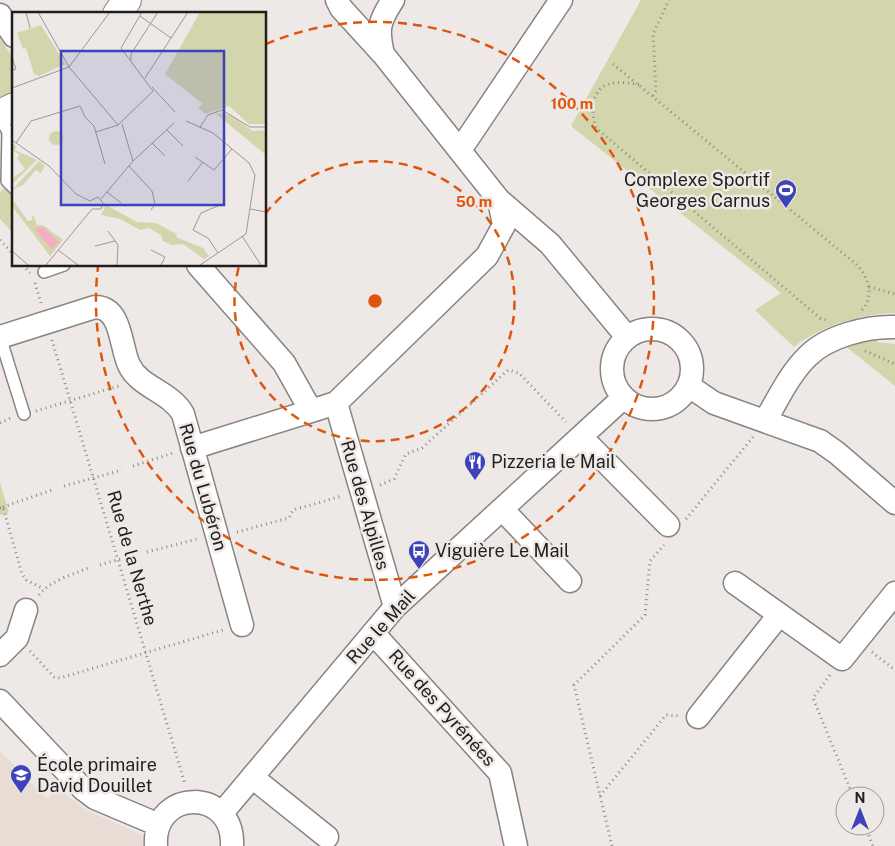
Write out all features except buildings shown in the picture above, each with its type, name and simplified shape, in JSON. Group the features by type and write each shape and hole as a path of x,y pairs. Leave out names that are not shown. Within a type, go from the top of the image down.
{"street":[{"path":"118,12 126,0"},
{"path":"337,0 341,8 383,54 499,200 550,244 627,338"},
{"path":"383,54 378,34 383,16 393,0"},
{"path":"460,150 561,0"},
{"path":"0,15 12,33"},
{"path":"0,114 12,108"},
{"path":"192,448 336,403 487,256 504,225 499,200"},
{"path":"199,266 284,363 311,411"},
{"name":"Rue du Lubéron","path":"0,337 95,307 109,310 113,314 130,367 136,375 178,406 192,448 242,624"},
{"path":"765,420 796,371 810,354 845,336 876,328 895,327"},
{"path":"651,329 665,331 677,338 685,346 691,359 692,372 689,386 675,403 662,408 642,408 623,398 615,387 611,374 612,360 618,347 627,338 639,331 651,329"},
{"path":"689,386 714,403 820,441 837,453 895,503"},
{"name":"Rue le Mail","path":"222,813 395,607 623,398"},
{"name":"Rue des Alpilles","path":"336,403 395,607"},
{"path":"581,437 672,530"},
{"path":"502,509 570,581"},
{"path":"736,583 842,659 895,593"},
{"path":"0,655 17,638 26,610"},
{"path":"698,717 779,615"},
{"name":"Rue des Pyrénées","path":"373,633 500,773 516,846"},
{"path":"0,701 83,790 95,798 157,835 171,809 190,802 213,806 222,813 230,824 233,836 232,846"},
{"path":"252,777 327,837"}],"lane":[{"path":"0,118 8,132 7,181 12,186"},
{"path":"39,274 61,266"},
{"path":"0,337 24,414"}],"path":[{"path":"653,96 656,90 653,34 669,0"},
{"path":"612,64 856,264 866,277 869,287 865,306 858,313"},
{"path":"639,85 624,82 610,83 600,89 594,97 592,106 596,128 820,318 830,321"},
{"path":"0,240 12,253"},
{"name":"Rue de la Nerthe","path":"39,274 47,323 190,802"},
{"path":"869,287 895,294"},
{"path":"147,552 193,539 218,538 289,518 293,510 361,491 394,479 406,454 422,448 508,370 519,372 581,437"},
{"path":"0,423 70,400 114,389 136,375"},
{"path":"612,846 574,685 645,615 650,561 672,530 741,455 765,420"},
{"path":"133,466 192,448"},
{"path":"64,486 122,470"},
{"path":"44,589 26,580 22,574 1,508 52,490"},
{"path":"100,565 134,555"},
{"path":"26,610 44,589 88,568"},
{"path":"17,638 54,677 60,678 242,624"},
{"path":"857,641 894,667 895,670"},
{"path":"842,659 813,698 849,786"},
{"path":"600,796 666,715 698,717"}],"shaded area":[{"name":"École primaire David Douillet","path":"0,751 47,799 58,788 86,810 142,835 143,846 0,846"}],"green space":[{"name":"Complexe Sportif Georges Carnus","path":"641,0 895,0 895,313 856,318 842,322 816,333 794,347 755,310 781,293 571,126"},
{"path":"0,38 12,57 12,92 0,97"},
{"path":"6,187 12,194 12,232 0,219 0,192"},
{"path":"876,337 877,342 895,344 895,386 844,345"},
{"path":"0,483 9,513 0,515"}],"place":[{"name":"Complexe Sportif Georges Carnus","path":"786,209"},
{"name":"Pizzeria le Mail","path":"475,481"},
{"name":"Viguière Le Mail","path":"419,570"},
{"name":"École primaire David Douillet","path":"21,794"}]}
